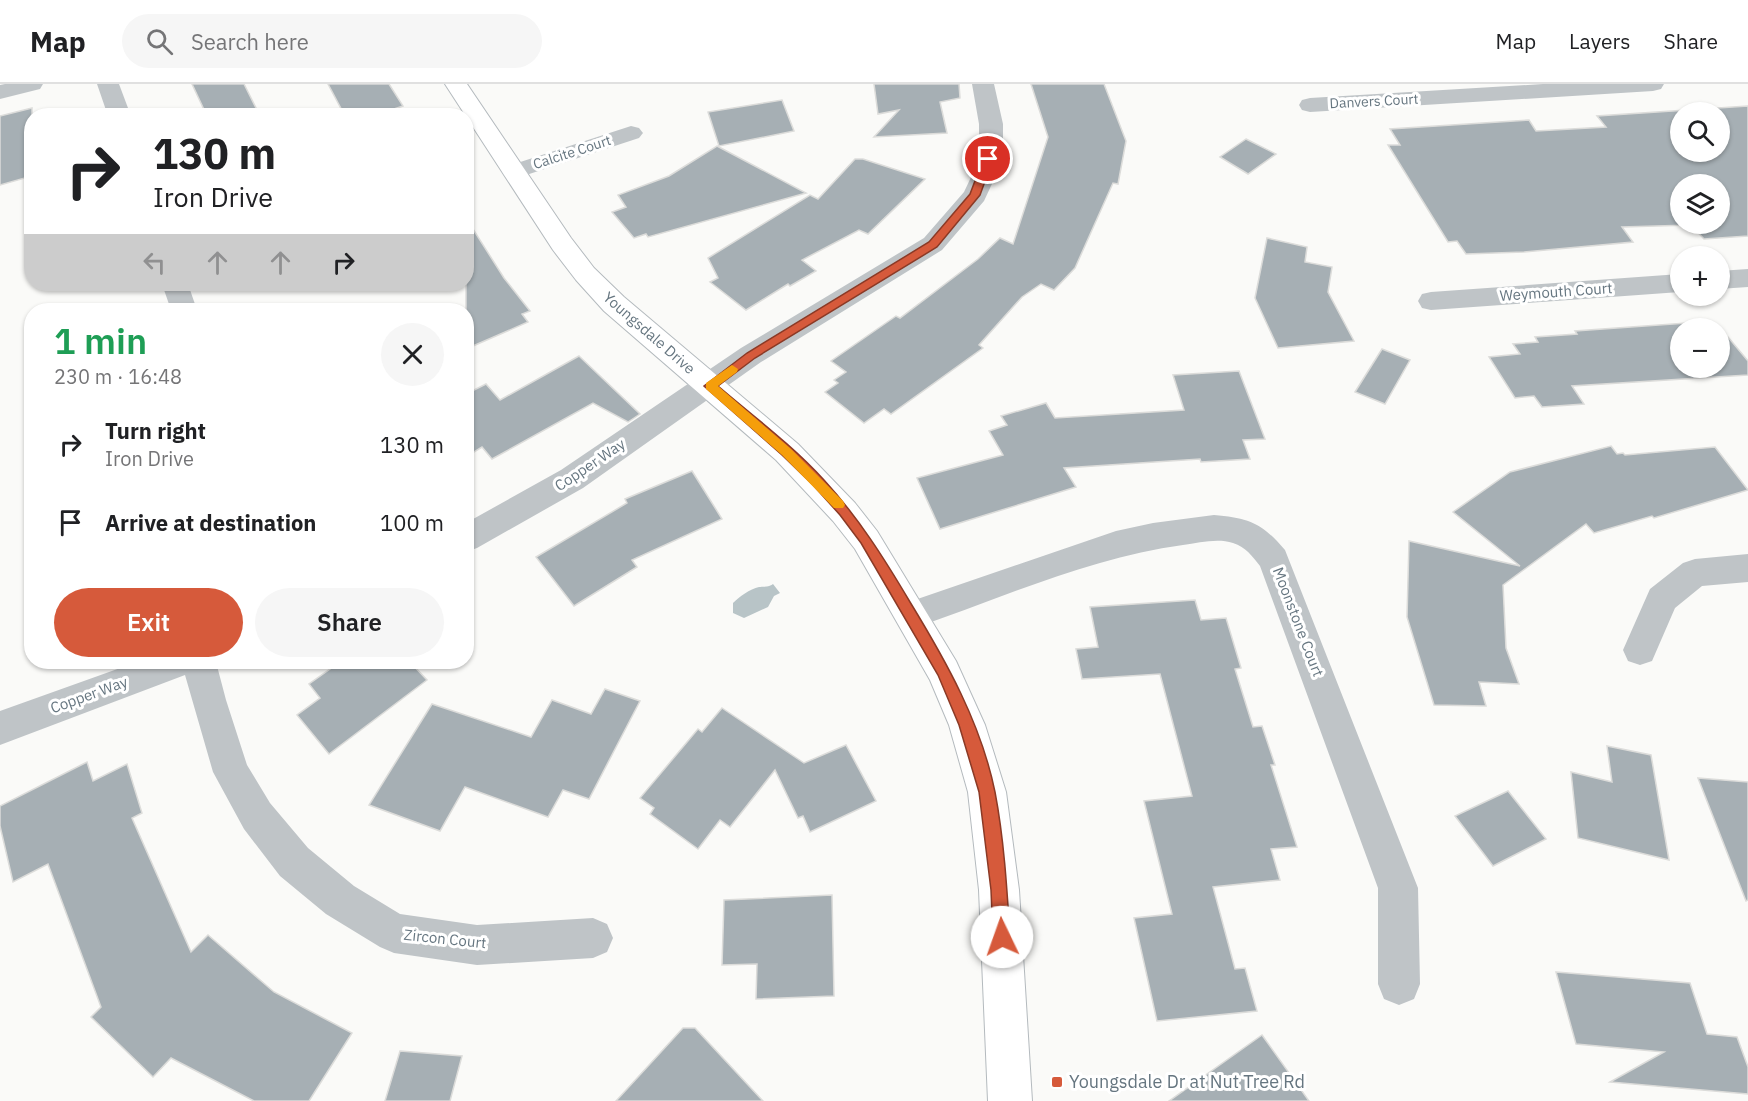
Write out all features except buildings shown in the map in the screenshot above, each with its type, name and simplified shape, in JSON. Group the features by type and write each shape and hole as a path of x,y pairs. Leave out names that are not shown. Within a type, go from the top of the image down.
{"street":[{"path":"0,92 32,84"},
{"path":"108,84 117,108"},
{"name":"Youngsdale Drive","path":"456,84 472,108"},
{"name":"Copper Way","path":"474,534 572,479 751,356 933,244 956,220 975,195 985,173 991,145 991,124 983,84"},
{"name":"Danvers Court","path":"1310,105 1653,84"},
{"name":"Youngsdale Drive","path":"474,111 585,274 614,304 787,452 844,512 866,540 944,672 967,725 987,792 999,890 1010,1101"},
{"name":"Calcite Court","path":"514,172 631,133"},
{"path":"1730,279 1748,278"},
{"name":"Weymouth Court","path":"1431,301 1670,284"},
{"name":"Moonstone Court","path":"912,615 1116,544 1153,536 1214,528 1235,530 1257,539 1274,558 1398,888 1399,984"},
{"path":"1640,650 1662,599 1695,573 1748,568"},
{"name":"Copper Way","path":"0,728 159,669"},
{"name":"Zircon Court","path":"201,669 231,772 257,816 294,862 340,900 394,933 477,945 592,938"}],"shaded area":[{"path":"773,584 780,593 774,596 768,607 744,618 733,613 733,603 741,596 756,588"}],"slow traffic":[{"path":"732,369 710,386 787,452 838,505"}],"place":[{"name":"Youngsdale Dr at Nut Tree Rd","path":"1057,1082"}],"route":[{"path":"988,159 985,173 975,195 956,220 933,244 751,356 710,386 787,452 844,512 866,540 944,672 967,725 987,792 999,890 1002,937"}]}
